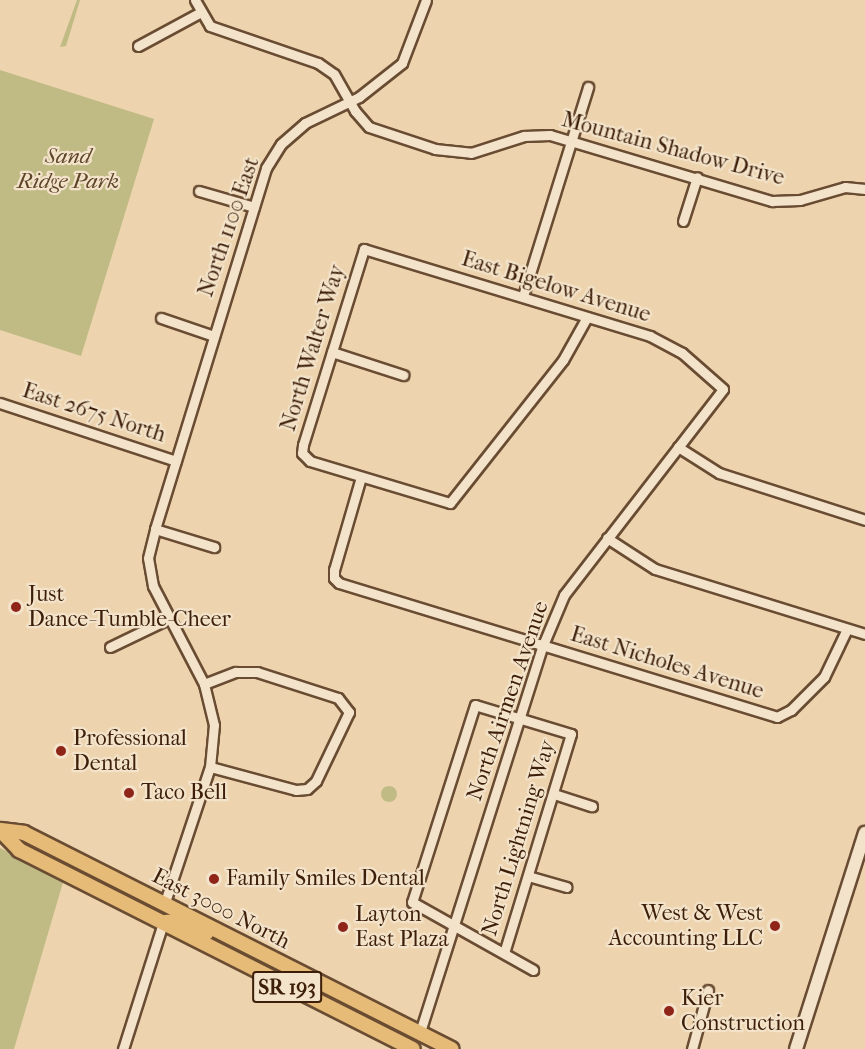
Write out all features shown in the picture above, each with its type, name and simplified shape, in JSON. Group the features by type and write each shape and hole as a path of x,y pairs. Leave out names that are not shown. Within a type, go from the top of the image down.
{"main road":[{"name":"East 3000 North","path":"4,833 24,832 451,1049"},
{"name":"East 3000 North","path":"4,833 19,850 413,1049"},
{"path":"796,1049 865,833"},
{"path":"163,923 180,921 311,985 332,989"}],"street":[{"path":"138,46 199,13 195,0"},
{"name":"North 1100 East","path":"165,902 210,766 214,725 204,684 153,586 148,558 155,529 266,168 281,144 305,123 350,102 380,83 402,63 426,0"},
{"name":"Mountain Shadow Drive","path":"199,13 210,26 225,34 318,63 334,74 350,102 369,127 435,149 471,153 537,134 571,139 785,202 845,187 865,189"},
{"path":"523,296 588,87"},
{"path":"683,221 697,177"},
{"path":"199,191 254,207"},
{"name":"East Bigelow Avenue","path":"364,249 523,296 671,346 723,388"},
{"name":"North Walter Way","path":"362,477 305,458 303,445 364,249"},
{"path":"362,477 450,503 564,360 587,317"},
{"path":"160,318 214,336"},
{"path":"332,352 403,375"},
{"name":"North Airmen Avenue","path":"420,1032 518,719 543,645 564,595 723,388"},
{"name":"East 2675 North","path":"0,403 176,461"},
{"path":"678,447 719,473 865,520"},
{"name":"East Nicholes Avenue","path":"362,477 333,578 339,583 777,717 784,715 824,677 847,629"},
{"path":"155,529 214,547"},
{"path":"607,538 655,569 865,634"},
{"path":"110,647 170,618"},
{"path":"204,684 236,672 257,672 338,698 347,704 348,720 316,781 307,789 296,790 210,766"},
{"path":"518,719 475,705 412,902 533,970"},
{"name":"North Lightning Way","path":"504,953 571,734 518,719"},
{"path":"554,794 592,806"},
{"path":"528,876 566,887"},
{"path":"123,1049 163,923"},
{"path":"692,1049 708,990"}],"green space":[{"path":"77,0 80,0 66,46 60,47"},
{"name":"Sand Ridge Park","path":"0,70 154,119 81,356 0,330"},
{"path":"389,786 395,788 397,794 395,800 389,802 383,800 381,794 383,788"},
{"path":"0,848 64,879 14,1049 0,1049"}],"place":[{"name":"Just Dance-Tumble-Cheer","path":"16,607"},
{"name":"Professional Dental","path":"61,751"},
{"name":"Taco Bell","path":"129,793"},
{"name":"Family Smiles Dental","path":"214,879"},
{"name":"West & West Accounting LLC","path":"775,926"},
{"name":"Layton East Plaza","path":"343,927"},
{"name":"Kier Construction","path":"669,1011"}]}
